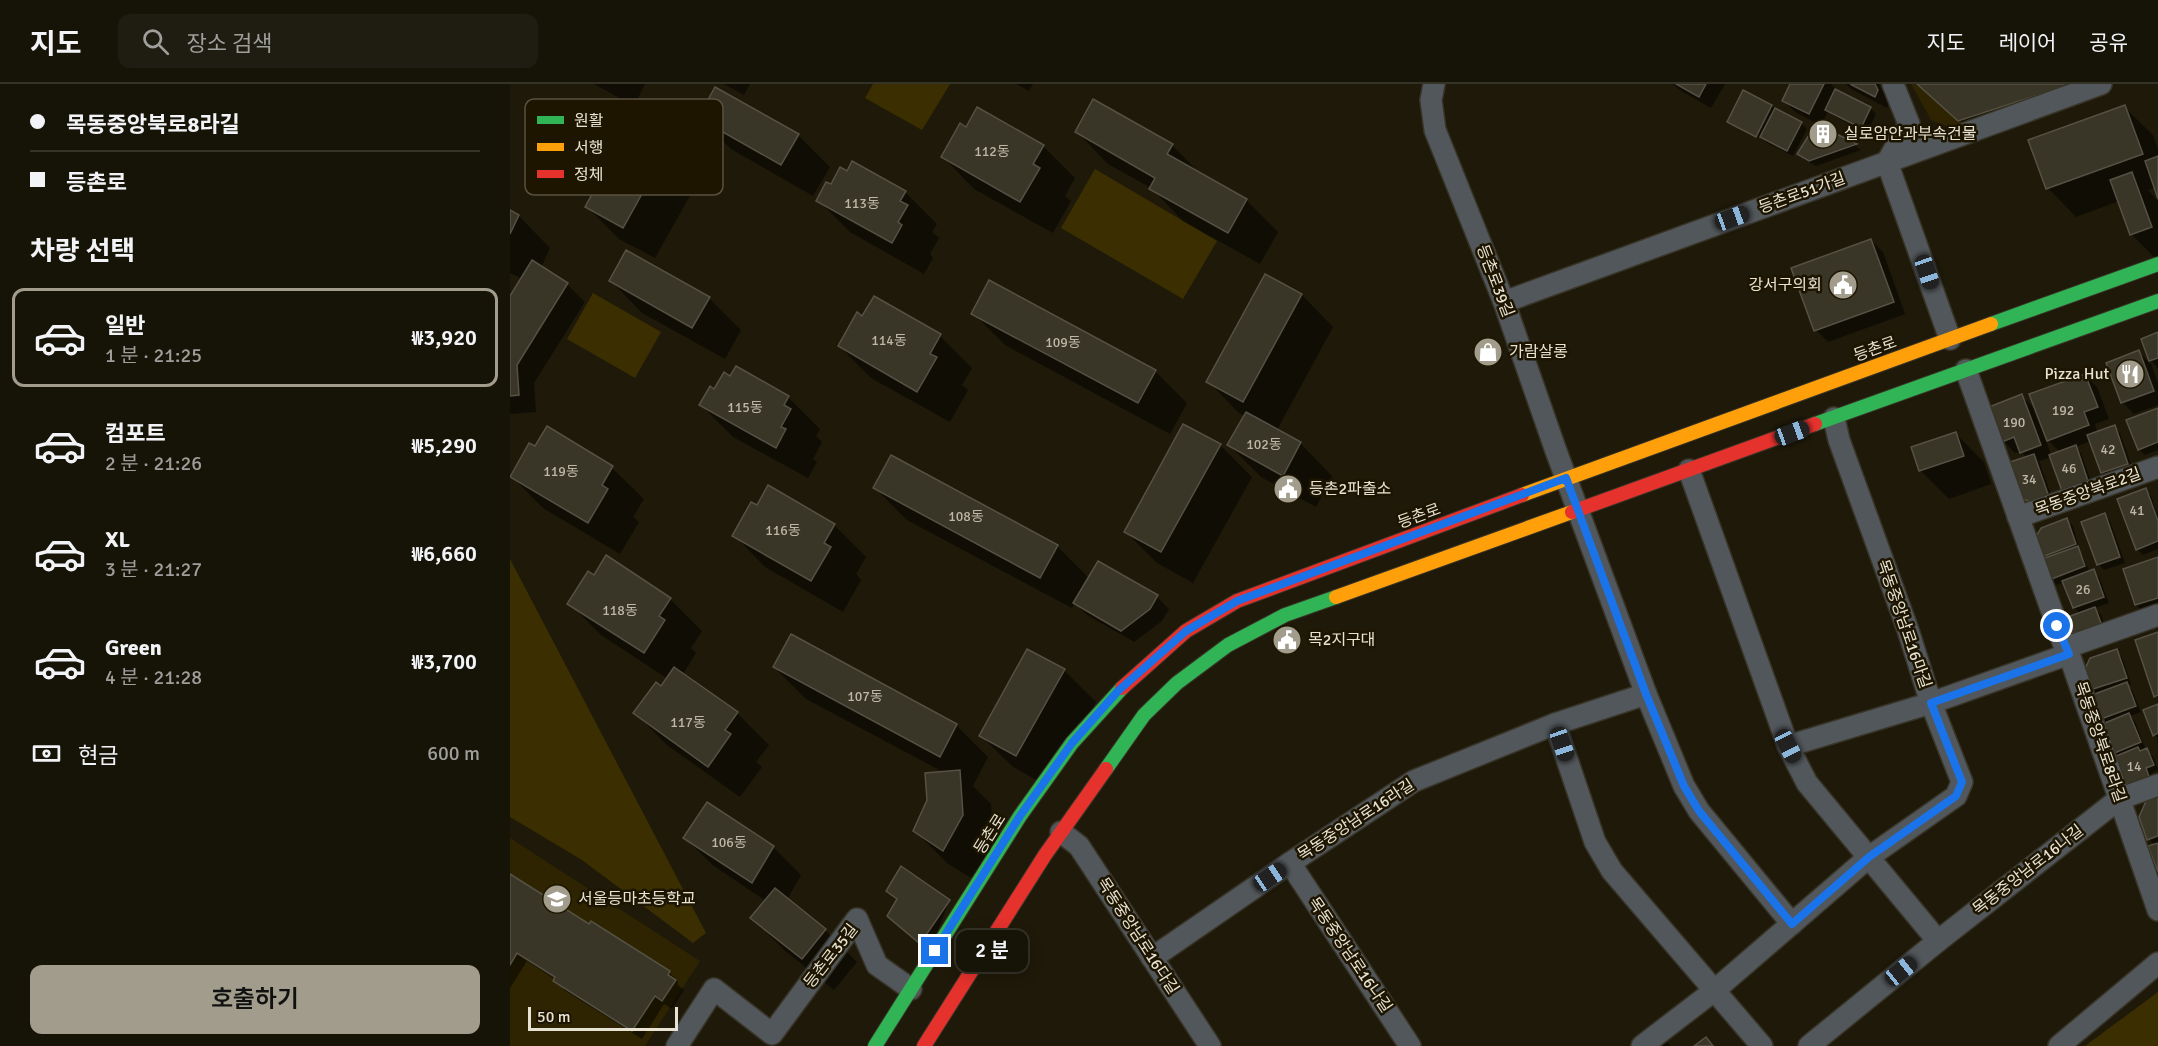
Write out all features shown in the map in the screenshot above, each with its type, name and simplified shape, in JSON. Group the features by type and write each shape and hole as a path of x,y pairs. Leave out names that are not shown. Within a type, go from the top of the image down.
{"main road":[{"name":"등촌로","path":"875,1046 1020,816 1072,743 1118,691 1186,631 1237,601 1566,478 2158,264"},
{"path":"924,1046 1061,832 1144,715 1177,683 1228,645 1285,615 1578,512 2158,301"}],"street":[{"name":"등촌로39길","path":"1434,84 1431,100 1435,130 1504,302 1578,512"},
{"path":"1893,84 1909,124 1887,162 1950,339"},
{"name":"등촌로51가길","path":"1504,302 2100,84"},
{"name":"목동중앙북로8라길","path":"1966,370 2158,910"},
{"name":"목동중앙남로16마길","path":"1642,1046 1715,990 1869,857 1956,796 1960,790 1962,782 1931,703 1908,630 1839,440 1834,418"},
{"name":"목동중앙북로2길","path":"2018,517 2158,467"},
{"path":"1689,470 1788,746 1807,783 1938,941"},
{"path":"1578,512 1646,694 1684,786 1699,811 1792,924"},
{"path":"1788,746 1931,703 2158,615"},
{"name":"목동중앙남로16라길","path":"1152,958 1414,781 1555,724 1646,694"},
{"path":"1555,724 1595,842 1612,872 1762,1046"},
{"name":"목동중앙남로16나길","path":"1809,1046 1938,941 2120,799 2158,785"},
{"name":"목동중앙남로16다길","path":"1061,832 1079,846 1210,1046"},
{"name":"목동중앙남로16나길","path":"1290,863 1410,1046"},
{"name":"등촌로35길","path":"677,1046 714,988 776,1040 857,919 877,965 911,989"},
{"path":"2060,1046 2158,963"}],"shaded area":[{"path":"873,84 950,84 922,130 865,98"},
{"path":"1911,84 2074,84 1951,128 1931,120"},
{"path":"1095,169 1217,241 1183,299 1061,228"},
{"path":"593,293 661,332 635,378 567,339"},
{"path":"510,559 706,933 693,943 582,860 510,817"},
{"name":"서울등마초등학교","path":"510,838 700,961 645,1046 510,1046"},
{"path":"2158,992 2158,1046 2085,1046"}],"building":[{"path":"1676,84 1706,84 1699,97"},
{"path":"1790,84 1824,84 1809,114 1782,101"},
{"path":"1850,84 1875,84 1878,90 1875,97"},
{"path":"1917,84 2072,84 1958,121"},
{"path":"715,87 799,134 781,165 723,132 723,99 708,99"},
{"path":"1835,89 1871,107 1861,128 1825,110"},
{"path":"1743,90 1772,105 1756,137 1727,122"},
{"path":"1093,99 1173,144 1167,154 1247,199 1228,233 1149,189 1155,178 1075,132"},
{"path":"2125,105 2143,154 2046,189 2028,140"},
{"path":"977,107 1044,145 1033,164 1040,168 1020,202 941,157 960,123 966,127"},
{"path":"1775,108 1802,122 1787,151 1760,137"},
{"name":"실로암안과부속건물","path":"1816,124 1857,144 1809,161 1797,154"},
{"path":"2158,156 2158,199 2145,161"},
{"path":"852,161 906,191 900,201 908,205 898,222 902,225 892,243 816,201 826,182 831,184 840,167 847,171"},
{"path":"2132,172 2152,227 2130,235 2110,180"},
{"path":"592,195 641,195 623,228 585,207"},
{"path":"510,210 519,215 510,234"},
{"name":"강서구의회","path":"1871,239 1894,302 1814,331 1791,268"},
{"path":"626,250 710,297 692,328 609,281"},
{"path":"532,260 568,283 517,365 519,395 510,396 510,296"},
{"path":"1265,274 1302,294 1243,402 1206,382"},
{"path":"989,280 1156,370 1138,403 971,314"},
{"path":"874,296 941,334 930,354 937,357 917,392 838,346 857,312 862,316"},
{"path":"2158,332 2158,358 2149,361 2141,339"},
{"path":"2139,350 2154,391 2121,403 2106,363"},
{"path":"736,366 789,396 784,405 791,409 781,427 786,429 776,448 699,405 710,386 714,389 724,372 730,376"},
{"path":"2085,374 2098,407 2084,412 2089,425 2047,441 2029,394"},
{"path":"2022,394 2041,445 2020,453 2014,437 2002,442 1989,407"},
{"path":"2158,408 2158,442 2138,450 2126,420"},
{"path":"1246,412 1301,442 1283,476 1227,445"},
{"path":"1183,424 1221,444 1161,552 1124,532"},
{"path":"2115,425 2128,464 2101,473 2087,435"},
{"path":"547,426 613,466 602,485 608,489 588,523 510,477 529,443 535,446"},
{"path":"1956,432 1964,456 1919,471 1911,447"},
{"path":"2076,445 2088,481 2062,491 2049,455"},
{"path":"2034,454 2049,497 2034,502 2022,499 2010,462"},
{"path":"891,455 1058,545 1040,578 873,488"},
{"path":"768,485 835,524 824,543 831,547 811,581 732,536 751,502 757,505"},
{"path":"2146,488 2158,521 2158,541 2136,550 2117,499"},
{"path":"2105,513 2120,557 2097,565 2081,522"},
{"path":"2067,518 2076,544 2042,557 2035,538 2041,528"},
{"path":"2078,546 2085,566 2049,580 2042,559"},
{"path":"606,555 671,598 659,616 665,620 644,653 567,604 588,571 594,575"},
{"path":"2158,557 2158,598 2135,605 2123,569"},
{"path":"1098,561 1158,595 1150,609 1121,631 1073,603"},
{"path":"2094,569 2104,597 2073,608 2062,581"},
{"path":"2095,607 2103,628 2078,637 2070,631 2065,618"},
{"path":"2158,632 2158,695 2154,697 2135,640"},
{"path":"791,634 957,724 940,757 773,667"},
{"path":"1027,649 1065,669 1016,756 979,736"},
{"path":"2117,649 2127,678 2090,690 2084,671 2090,658"},
{"path":"674,667 738,712 725,730 731,734 708,767 633,713 656,682 661,686"},
{"path":"2127,682 2136,706 2101,719 2092,695"},
{"path":"2158,704 2158,733 2153,736 2143,710"},
{"path":"2129,713 2141,742 2112,754 2100,725"},
{"path":"2138,747 2140,751 2147,748 2154,765 2146,768 2151,782 2137,787 2125,783 2114,757"},
{"path":"960,770 963,815 943,851 913,831 927,800 925,773"},
{"path":"2158,796 2158,836 2147,840 2139,817 2146,801"},
{"path":"707,802 774,846 752,883 683,838"},
{"path":"2158,843 2158,872 2148,846"},
{"path":"901,866 950,900 920,944 887,916 897,899 886,891"},
{"path":"510,874 589,924 591,921 670,971 668,975 676,980 662,1001 655,996 632,1031 553,981 555,977 517,953 510,965"},
{"path":"775,888 826,929 802,959 750,918"},
{"path":"1706,1037 1713,1046 1694,1046"}],"traffic: fast":[{"path":"1991,324 2158,264"},
{"path":"1815,424 2158,301"},
{"path":"1106,769 1144,715 1177,683 1228,645 1285,615 1336,597"},
{"path":"875,1046 1020,816 1072,743 1122,688"}],"traffic: slow":[{"path":"1522,495 1991,324"},
{"path":"1336,597 1572,512"}],"traffic: jam":[{"path":"1572,512 1815,424"},
{"path":"1122,688 1186,631 1237,601 1522,495"},
{"path":"924,1046 1045,855 1106,769"}],"place":[{"name":"실로암안과부속건물","path":"1823,134"},
{"name":"강서구의회","path":"1843,285"},
{"name":"가람살롱","path":"1488,352"},
{"name":"Pizza Hut","path":"2130,374"},
{"name":"등촌2파출소","path":"1288,489"},
{"name":"목2지구대","path":"1287,640"},
{"name":"서울등마초등학교","path":"557,899"}],"route":[{"path":"935,951 1020,816 1072,743 1118,691 1186,631 1237,601 1566,478 1646,694 1684,786 1699,811 1792,924 1869,857 1956,796 1960,790 1962,782 1931,703 2069,654 2057,626"}]}
